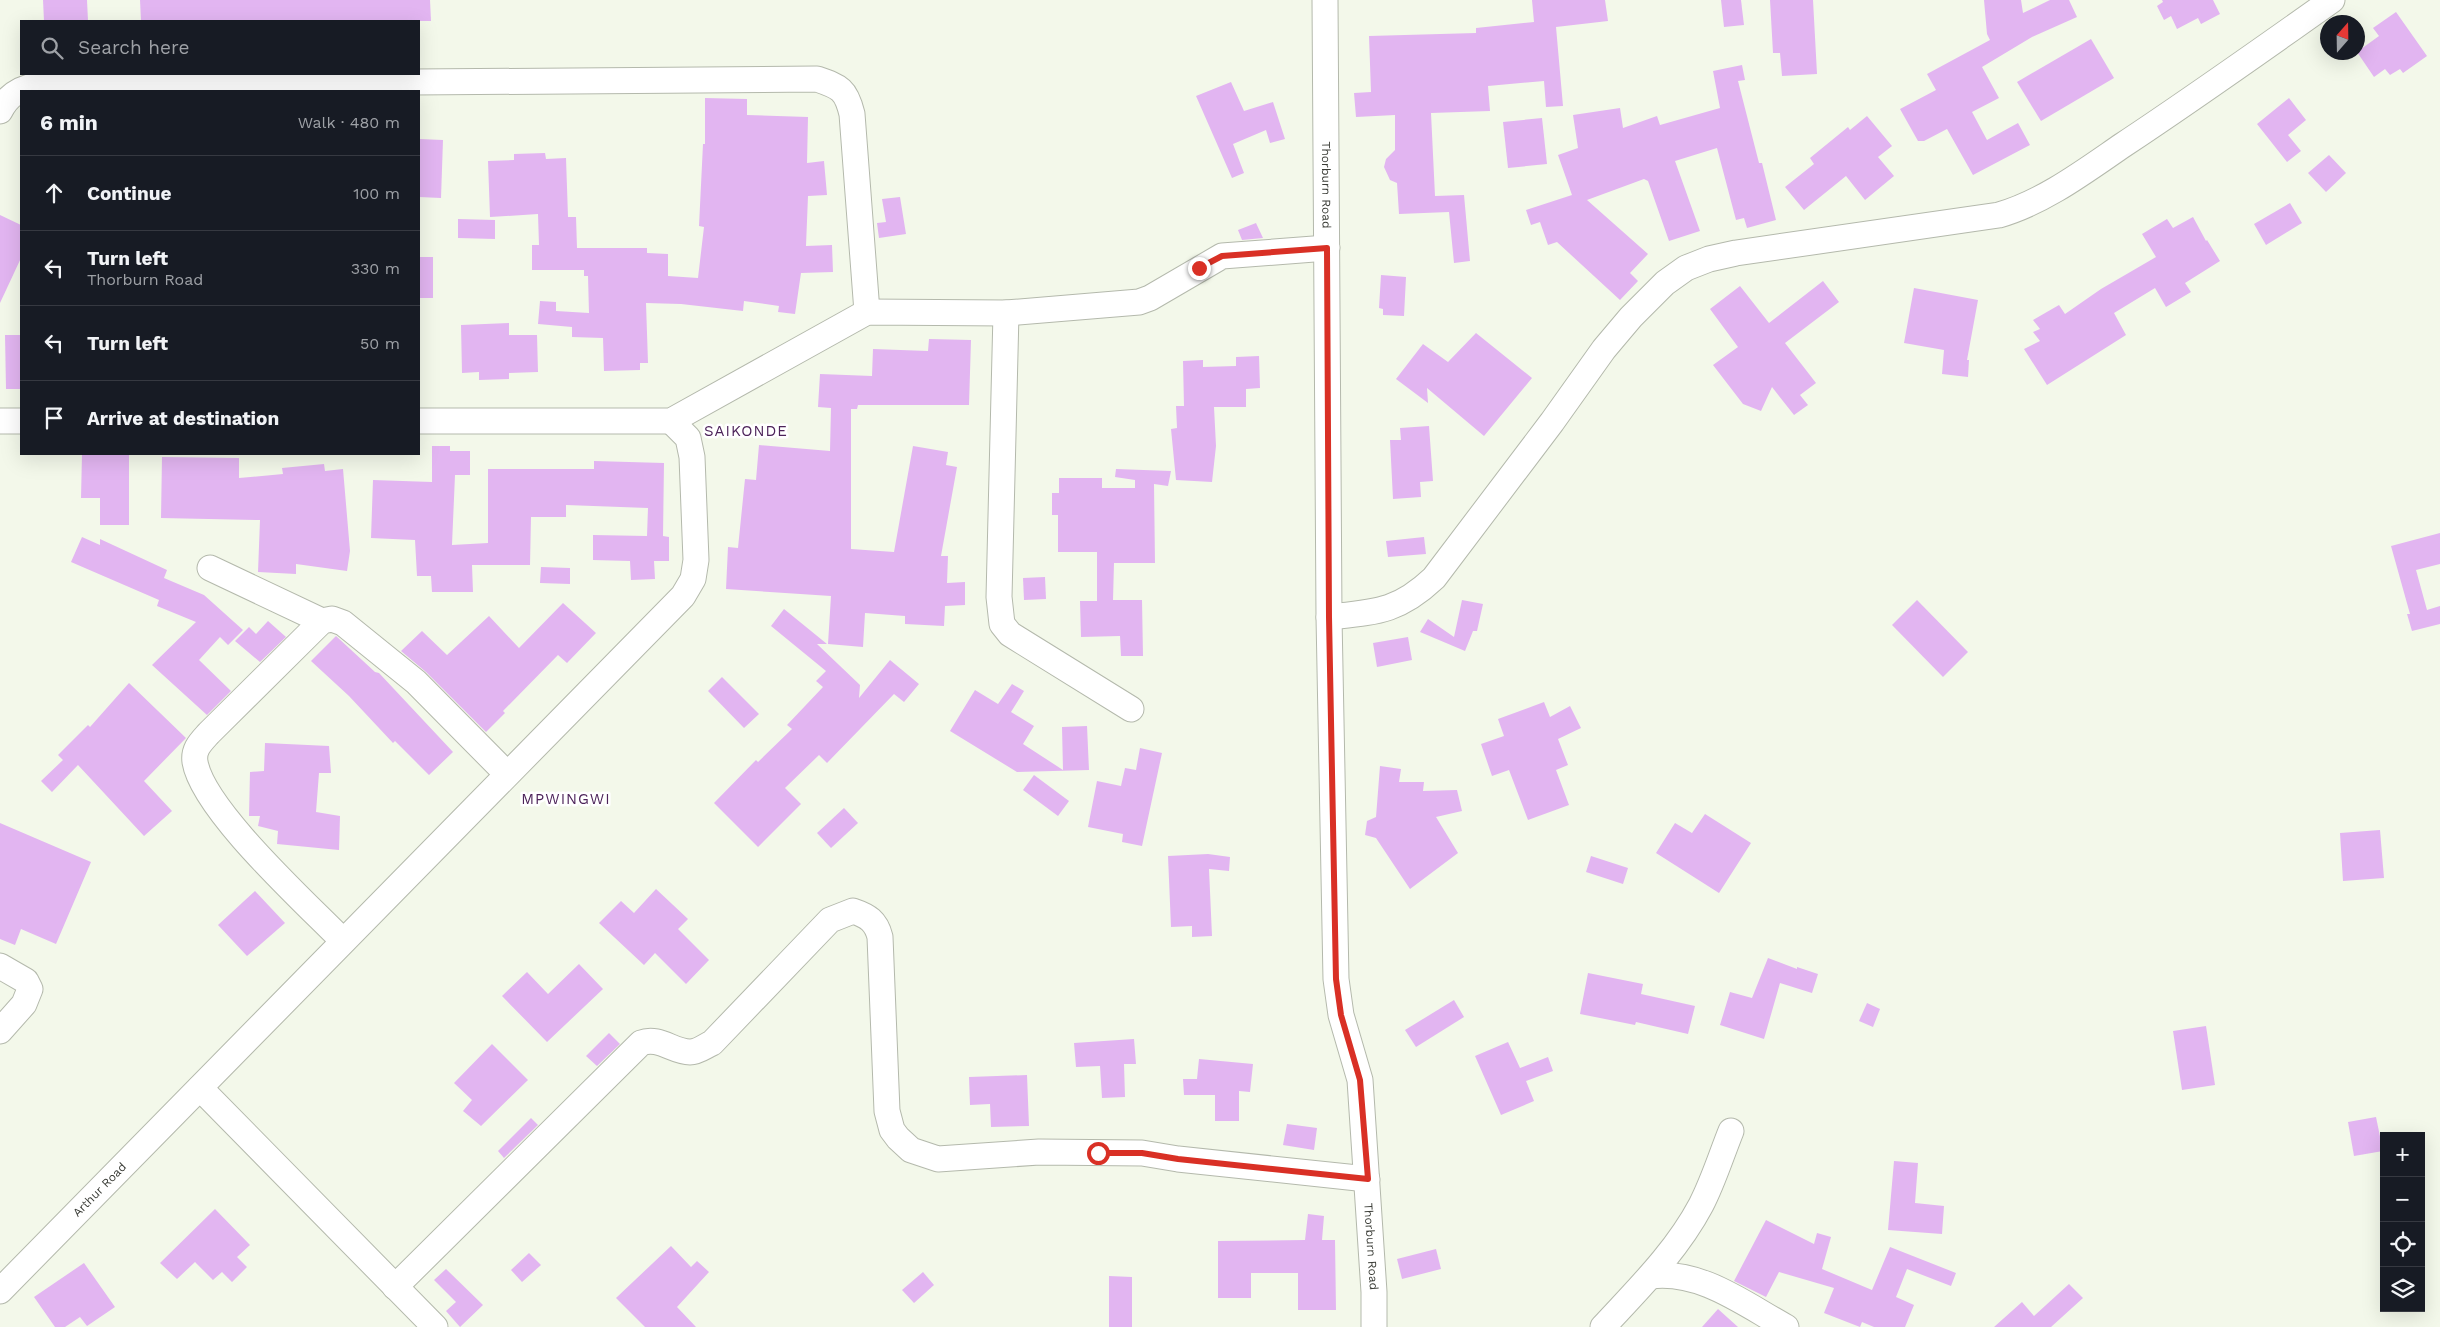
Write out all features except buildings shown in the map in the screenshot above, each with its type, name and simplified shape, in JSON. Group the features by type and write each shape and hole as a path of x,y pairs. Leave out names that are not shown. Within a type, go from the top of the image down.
{"street":[{"name":"Thorburn Road","path":"1325,0 1329,617 1336,979 1341,1015 1360,1080 1368,1179 1374,1327"},
{"path":"1329,617 1380,611 1402,603 1419,592 1434,578 1604,349 1631,317 1665,283 1686,268 1709,259 1736,253 1999,215 2021,209 2086,170 2162,119 2332,0"},
{"path":"20,90 37,85 817,78 837,86 848,98 852,114 867,312"},
{"path":"0,111 8,98 20,90"},
{"path":"420,421 671,421 867,312 1006,313 1139,302 1150,298 1222,256 1327,248"},
{"path":"1006,313 999,597 1002,624 1010,634 1131,710"},
{"path":"0,421 20,421"},
{"name":"Arthur Road","path":"0,1291 683,596 693,579 696,560 691,448 681,429 671,421"},
{"path":"210,568 322,621"},
{"path":"343,941 239,834 204,786 195,762 196,748 209,733 322,621 332,619 343,623 416,682 508,774"},
{"path":"395,1287 641,1042 656,1041 691,1052 712,1043 830,920 853,911 867,916 877,926 880,937 887,1111 892,1130 911,1150 938,1159 1039,1152 1142,1153 1178,1159 1368,1179"},
{"path":"0,966 26,981 30,989 24,1004 0,1031"},
{"path":"200,1088 435,1327"},
{"path":"1603,1327 1650,1276 1682,1237 1710,1186 1731,1131"},
{"path":"1650,1276 1680,1276 1702,1281 1786,1327"}],"district":[{"name":"SAIKONDE","path":"746,431"},
{"name":"MPWINGWI","path":"566,799"}],"route":[{"path":"1098,1153 1142,1153 1178,1159 1368,1179 1360,1080 1357,1064 1341,1015 1336,979 1329,617 1327,248 1222,256 1199,268"}]}
